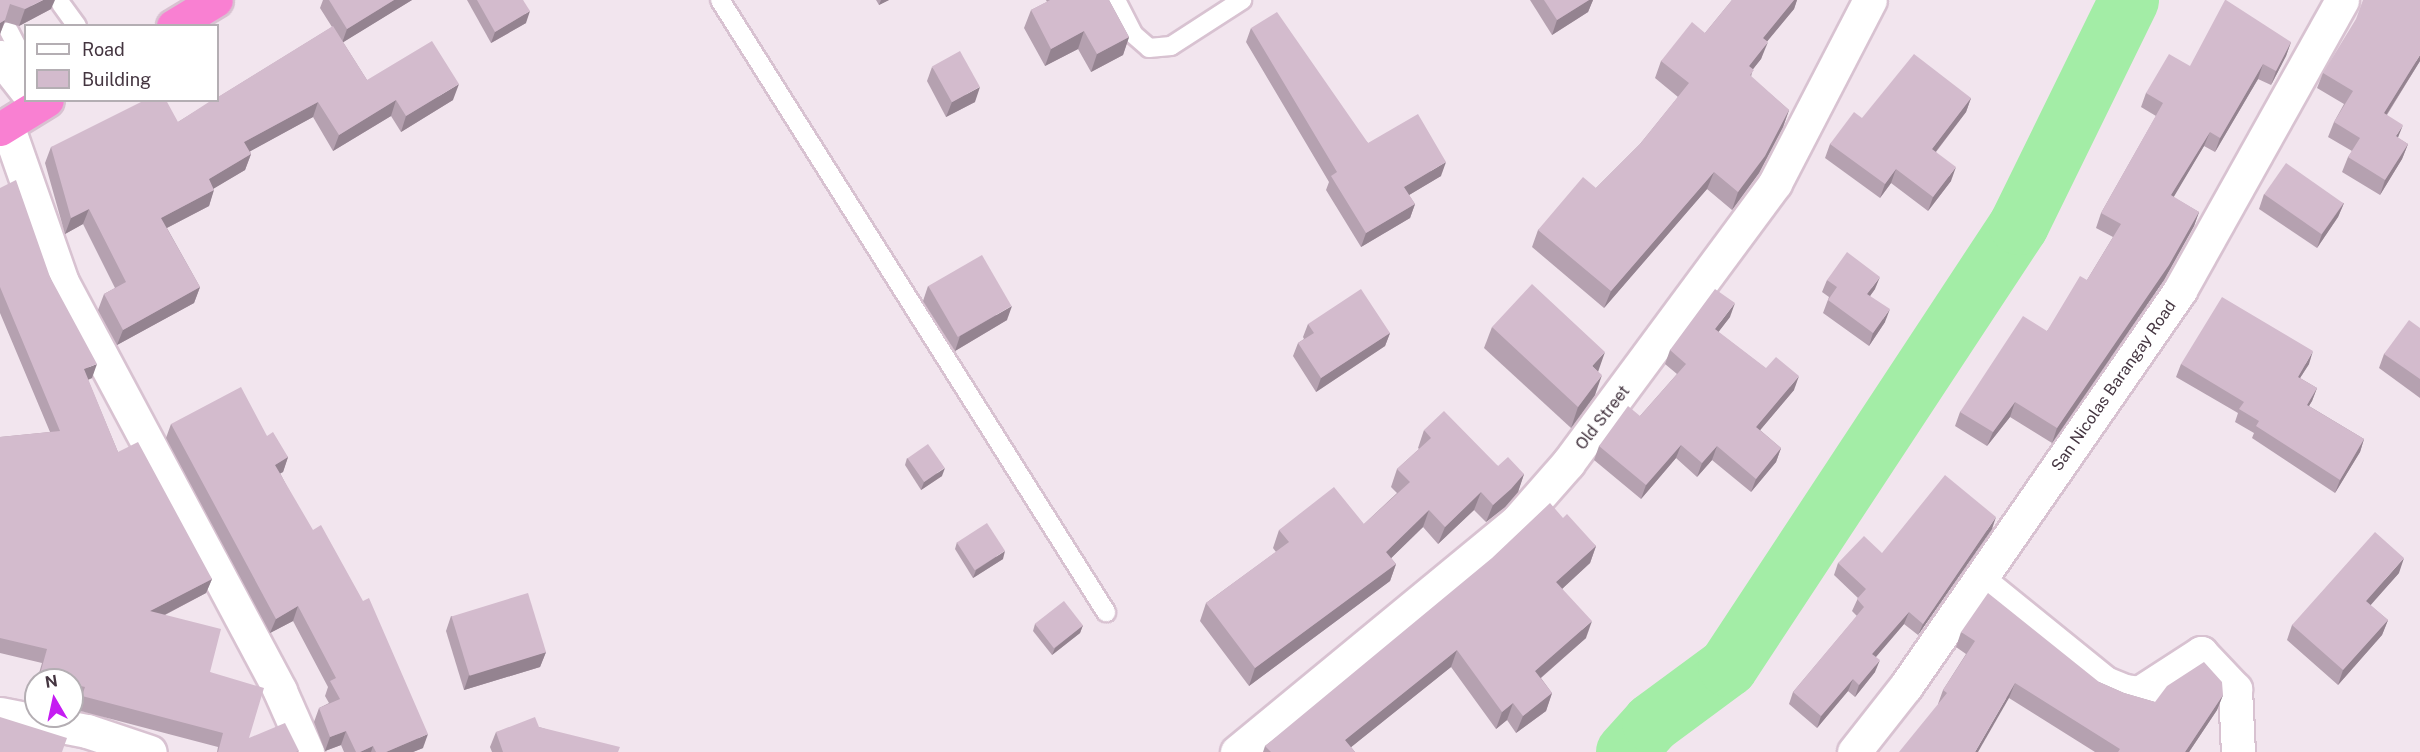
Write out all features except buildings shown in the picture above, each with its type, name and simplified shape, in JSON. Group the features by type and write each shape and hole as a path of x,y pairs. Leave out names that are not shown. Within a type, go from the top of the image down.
{"highway":[{"path":"176,24 216,0"},
{"path":"3,127 35,102"}],"street":[{"name":"Old Street","path":"1237,752 1518,520 1568,463 1775,183 1870,0"},
{"name":"San Nicolas Barangay Road","path":"1854,752 1979,581 2180,290 2342,0"},
{"path":"4,44 24,77"},
{"path":"3,127 62,282 280,691 307,752"},
{"path":"1979,581 2105,683 2125,691 2139,693 2165,672 2201,653 2235,689 2238,752"},
{"path":"0,714 87,731 150,752"}],"lane":[{"path":"720,0 1106,612"},
{"path":"1116,0 1133,34 1149,48 1171,46 1242,0"},
{"path":"61,4 76,24"},
{"path":"4,44 24,62"}],"waterway":[{"path":"1626,752 1652,723 1728,667 2019,225 2129,0"}]}
